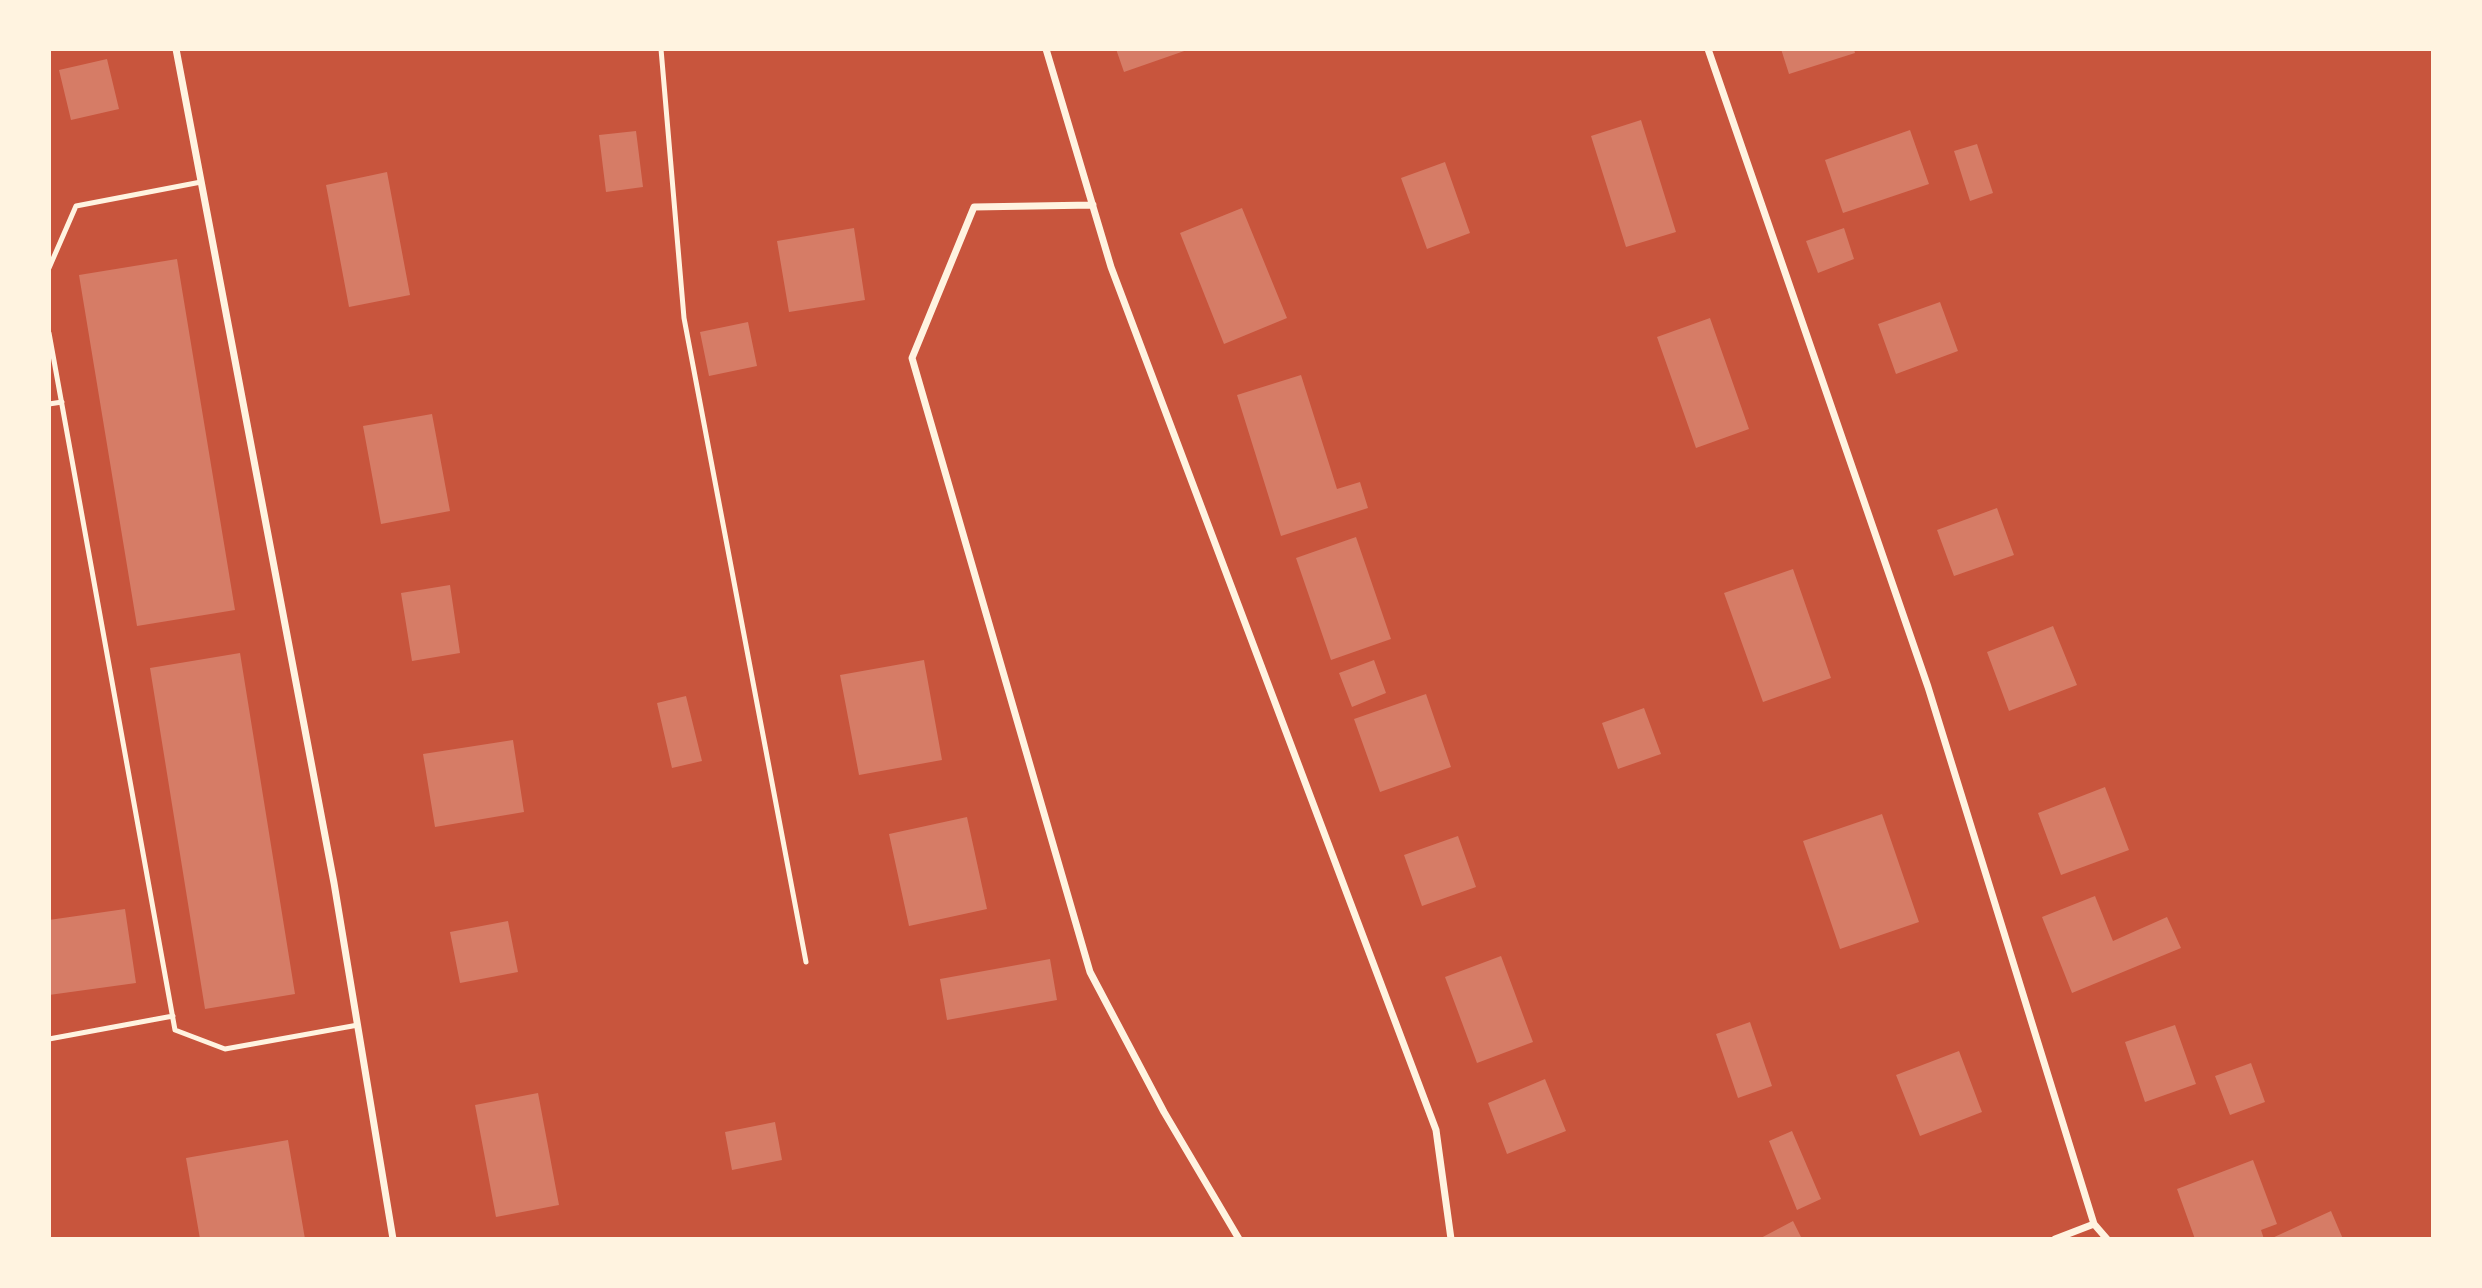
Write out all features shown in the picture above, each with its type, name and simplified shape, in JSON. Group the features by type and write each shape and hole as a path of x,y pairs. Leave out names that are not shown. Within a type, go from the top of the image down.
{"street":[{"path":"176,49 334,883 393,1239"},
{"path":"1046,49 1111,267 1436,1130 1451,1239"},
{"path":"1708,49 1928,687 2094,1224 2107,1239"},
{"path":"1093,205 974,207 912,358 1090,972 1164,1112 1238,1239"},
{"path":"2055,1239 2094,1224"}],"lane":[{"path":"661,49 684,318 806,962"},
{"path":"49,268 76,206 201,183"},
{"path":"49,333 175,1030 225,1049 358,1025"},
{"path":"49,404 62,402"},
{"path":"49,1039 173,1016"}],"building":[{"path":"1116,49 1190,49 1124,72"},
{"path":"1781,49 1854,49 1855,53 1789,74"},
{"path":"107,59 119,109 71,120 59,70"},
{"path":"1641,120 1676,232 1626,247 1591,136"},
{"path":"1910,130 1929,184 1843,213 1825,160"},
{"path":"636,131 643,187 606,192 599,135"},
{"path":"1977,144 1993,193 1970,201 1954,151"},
{"path":"1445,162 1470,233 1427,249 1401,178"},
{"path":"387,172 410,295 349,307 326,185"},
{"path":"1242,208 1287,318 1224,344 1180,233"},
{"path":"854,228 865,300 789,312 777,241"},
{"path":"1844,228 1854,259 1818,273 1806,241"},
{"path":"177,259 235,610 137,626 79,275"},
{"path":"1940,302 1958,351 1896,374 1878,324"},
{"path":"1710,318 1749,429 1696,448 1657,337"},
{"path":"748,322 757,366 709,376 700,332"},
{"path":"1301,375 1337,489 1360,482 1368,508 1281,536 1237,395"},
{"path":"432,414 450,511 381,524 363,426"},
{"path":"1997,508 2014,555 1954,576 1937,530"},
{"path":"1356,537 1391,639 1331,660 1296,558"},
{"path":"1793,569 1831,678 1763,702 1724,593"},
{"path":"450,585 460,653 412,661 401,593"},
{"path":"2053,626 2077,685 2009,711 1987,652"},
{"path":"240,653 295,994 205,1009 150,668"},
{"path":"924,660 942,760 859,775 840,675"},
{"path":"1374,660 1386,693 1352,707 1339,673"},
{"path":"1426,694 1451,767 1380,792 1354,719"},
{"path":"686,696 702,761 672,768 657,703"},
{"path":"1644,708 1661,754 1618,769 1602,723"},
{"path":"513,740 524,812 435,827 423,754"},
{"path":"2105,787 2129,850 2061,875 2038,813"},
{"path":"1882,814 1919,922 1840,949 1803,841"},
{"path":"967,817 987,909 909,926 889,834"},
{"path":"1458,836 1476,887 1422,906 1404,855"},
{"path":"2095,896 2113,941 2167,917 2181,948 2072,993 2042,917"},
{"path":"125,909 136,983 49,995 49,920"},
{"path":"508,921 518,972 460,983 450,932"},
{"path":"1501,956 1533,1042 1477,1063 1445,977"},
{"path":"1050,959 1057,1000 947,1020 940,979"},
{"path":"1750,1022 1772,1086 1738,1098 1716,1034"},
{"path":"2175,1025 2196,1084 2145,1102 2125,1042"},
{"path":"1959,1051 1982,1112 1920,1136 1896,1075"},
{"path":"2251,1063 2265,1102 2230,1115 2215,1076"},
{"path":"1545,1079 1566,1131 1507,1154 1488,1103"},
{"path":"538,1093 559,1205 496,1217 475,1105"},
{"path":"775,1122 782,1160 732,1170 725,1132"},
{"path":"1792,1131 1821,1199 1797,1210 1769,1141"},
{"path":"288,1140 305,1239 200,1239 186,1158"},
{"path":"2253,1160 2277,1224 2261,1230 2264,1239 2195,1239 2177,1189"},
{"path":"2331,1211 2343,1239 2270,1239"},
{"path":"1793,1221 1802,1239 1759,1239"}]}
